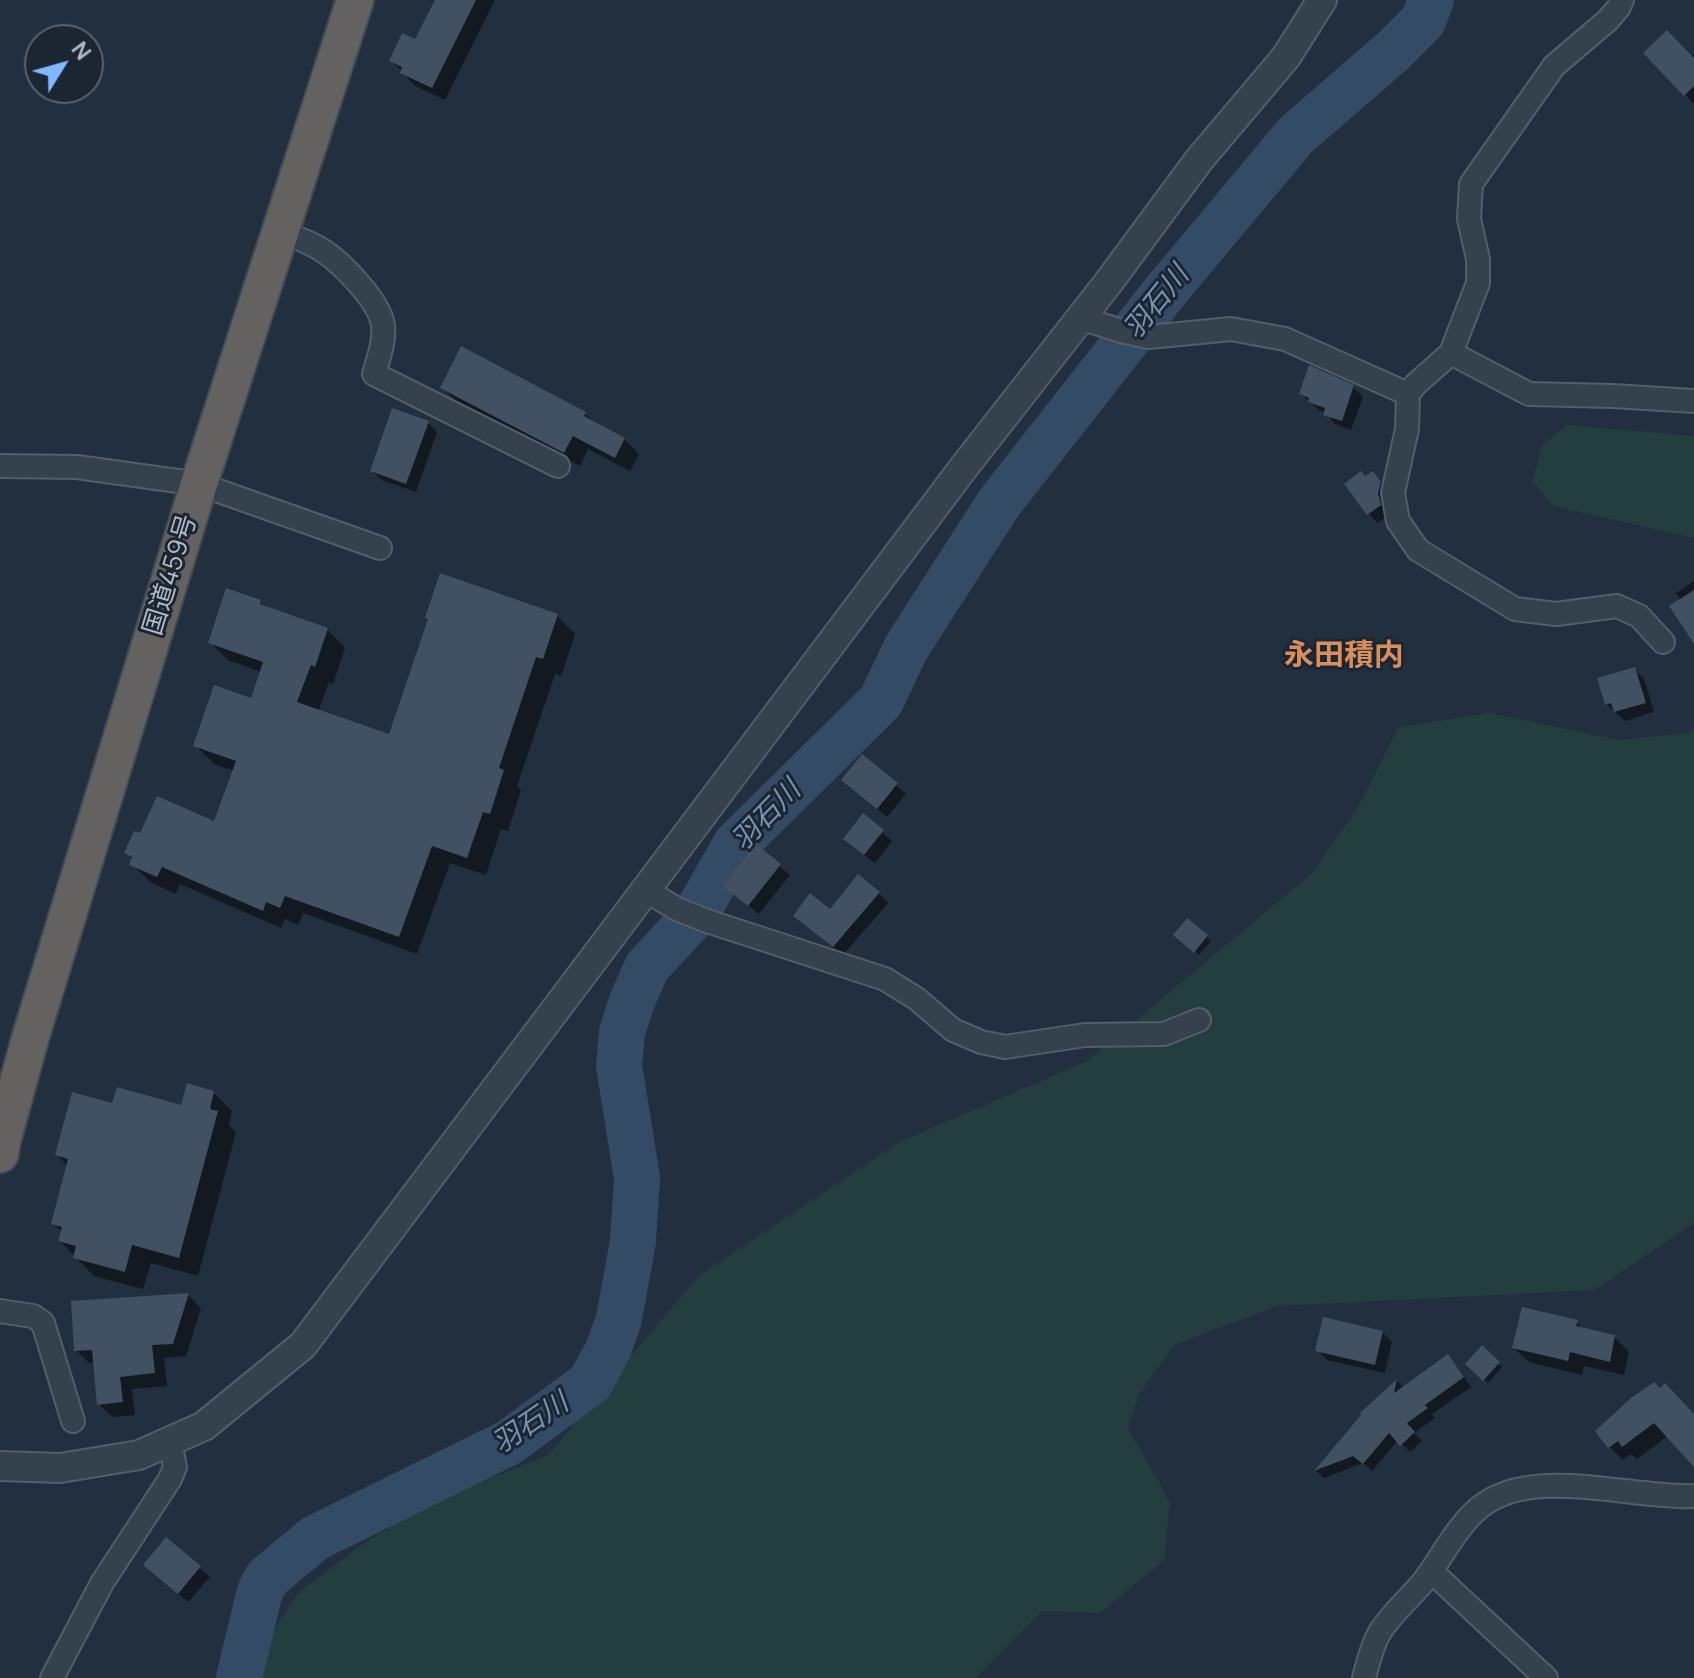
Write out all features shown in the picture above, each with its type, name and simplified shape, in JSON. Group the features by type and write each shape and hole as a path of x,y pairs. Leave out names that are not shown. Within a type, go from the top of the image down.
{"highway":[{"name":"国道459号","path":"0,1154 30,1039 199,484 355,0"}],"street":[{"path":"0,1466 60,1468 139,1455 204,1426 303,1345 964,467 1199,160 1286,57 1322,0"},
{"path":"1622,0 1608,20 1554,66 1471,184 1469,219 1478,259 1478,283 1451,353 1408,394 1407,429 1393,493 1398,521 1418,550 1515,609 1556,614 1617,606 1639,616 1663,642"},
{"path":"280,232 318,247 342,267 377,306 383,326 383,343 374,374 558,466"},
{"path":"1080,318 1149,337 1231,329 1285,339 1408,394"},
{"path":"1451,353 1529,394 1694,401"},
{"path":"0,466 77,467 199,484 380,548"},
{"path":"645,890 677,909 707,921 885,979 917,999 953,1030 981,1042 1005,1047 1085,1035 1164,1034 1199,1020"},
{"path":"0,1311 33,1316 43,1323 73,1421"},
{"path":"52,1678 102,1583 170,1479 175,1467 170,1442"},
{"path":"1364,1678 1380,1633 1431,1571 1461,1526 1492,1498 1517,1489 1573,1486 1659,1496 1694,1496"},
{"path":"1431,1571 1546,1678"}],"green space":[{"path":"1567,425 1694,436 1694,538 1553,506 1532,481 1543,444"},
{"path":"1490,713 1619,740 1687,733 1694,729 1694,1223 1595,1290 1278,1306 1174,1345 1139,1395 1128,1428 1170,1502 1164,1560 1100,1613 1043,1611 975,1678 249,1678 265,1643 298,1593 367,1541 438,1499 548,1455 698,1276 899,1142 1087,1061 1312,873 1357,808 1399,727"}],"building":[{"path":"435,0 476,0 432,88 400,73 402,67 389,61 402,33 415,39"},
{"path":"1667,30 1694,58 1694,86 1684,96 1643,53"},
{"path":"461,346 586,412 584,416 625,438 615,458 573,436 564,453 440,388"},
{"path":"1309,365 1354,385 1342,421 1323,415 1325,408 1308,402 1309,398 1299,394"},
{"path":"392,408 429,421 406,484 370,471"},
{"path":"1361,471 1365,476 1373,471 1381,482 1378,493 1381,505 1367,515 1344,484"},
{"path":"440,573 558,614 543,659 536,657 499,768 504,770 490,814 483,812 467,858 432,846 399,937 285,896 280,908 266,902 263,911 162,867 157,877 129,865 132,857 124,853 134,831 140,833 157,796 214,821 236,761 193,746 214,685 251,698 263,662 208,643 226,588 261,600 260,604 328,628 315,667 311,665 297,702 389,734 428,619 425,618"},
{"path":"1694,590 1694,644 1669,606"},
{"path":"1635,667 1646,703 1614,712 1611,703 1605,705 1597,678"},
{"path":"862,754 898,783 877,809 841,780"},
{"path":"863,813 884,830 864,855 843,839"},
{"path":"756,844 781,864 748,906 723,886"},
{"path":"858,874 880,892 833,947 793,916 810,893 830,909"},
{"path":"1187,918 1208,935 1194,953 1173,935"},
{"path":"187,1083 214,1091 210,1109 218,1111 179,1258 132,1245 125,1272 73,1258 76,1246 58,1241 62,1227 51,1224 68,1159 55,1155 72,1092 112,1103 117,1087 181,1105"},
{"path":"189,1293 173,1344 152,1345 155,1373 120,1377 123,1402 97,1405 92,1350 74,1351 71,1301"},
{"path":"1522,1307 1578,1320 1576,1326 1615,1335 1610,1362 1570,1352 1568,1361 1512,1348"},
{"path":"1323,1317 1383,1331 1375,1365 1315,1351"},
{"path":"1482,1345 1500,1362 1483,1381 1465,1364"},
{"path":"1448,1354 1464,1377 1425,1405 1428,1408 1407,1423 1415,1432 1400,1446 1389,1433 1363,1464 1353,1456 1314,1471 1360,1413 1397,1379 1394,1393"},
{"path":"1654,1382 1660,1388 1665,1383 1694,1414 1694,1467 1654,1423 1622,1447 1618,1441 1608,1448 1595,1431"},
{"path":"166,1537 201,1566 178,1594 143,1565"}],"waterway":[{"name":"羽石川","path":"239,1678 260,1591 267,1578 315,1538 508,1443 590,1383 608,1350 619,1319 633,1241 637,1178 619,1066 622,1032 647,967 696,914 736,844 881,701 906,648 999,503 1163,294 1296,135 1393,51 1423,21 1431,0"}],"district":[{"name":"永田積内","path":"1344,657"}]}
